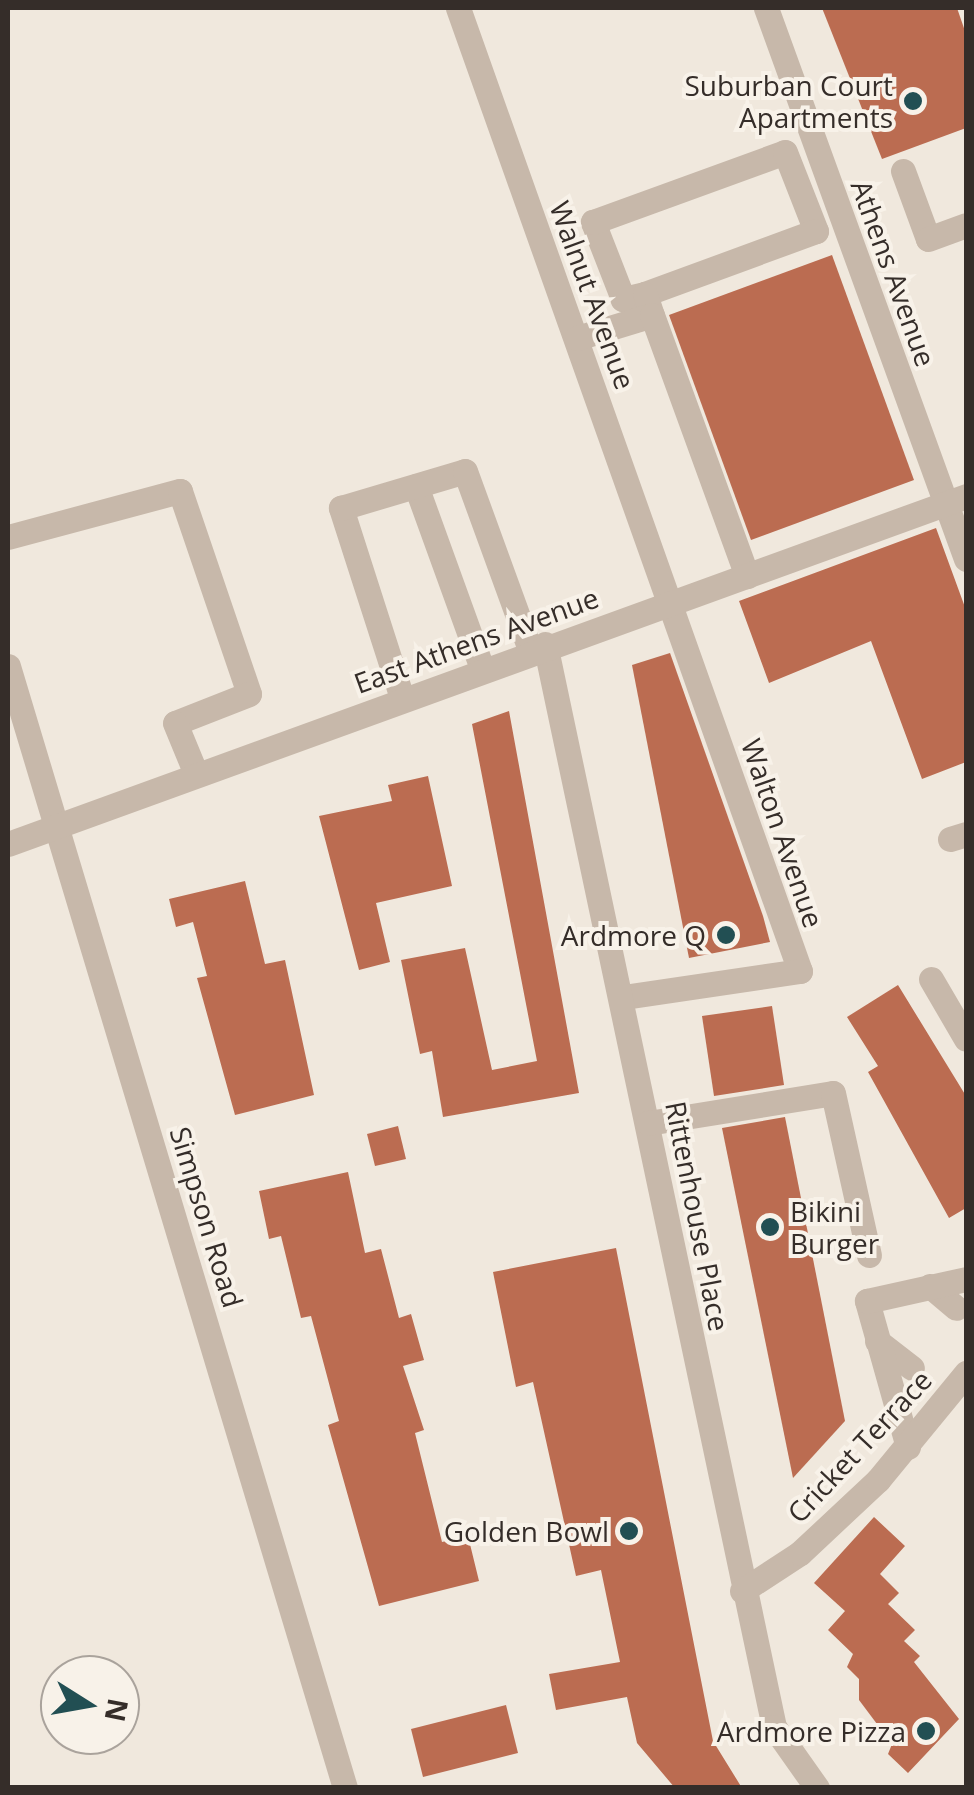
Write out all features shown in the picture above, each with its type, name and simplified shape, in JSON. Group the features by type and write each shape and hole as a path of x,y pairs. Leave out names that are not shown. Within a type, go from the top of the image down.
{"street":[{"name":"Walnut Avenue","path":"458,8 672,604"},
{"name":"Athens Avenue","path":"766,8 956,500 966,559"},
{"path":"576,338 816,231 786,152 593,222 622,299 649,305"},
{"path":"902,171 928,239 966,225"},
{"path":"649,305 746,576"},
{"name":"Rittenhouse Place","path":"416,486 465,471 538,647 624,998 742,1591 774,1727 817,1788"},
{"path":"402,698 341,508 416,486 482,668"},
{"path":"8,537 180,491 249,694 175,723 196,774"},
{"name":"East Athens Avenue","path":"8,844 538,647 672,604 956,500"},
{"name":"Walton Avenue","path":"624,998 800,971 672,604"},
{"name":"Simpson Road","path":"8,666 60,825 345,1788"},
{"path":"931,979 966,1039"},
{"path":"648,1122 833,1092 869,1254"},
{"path":"908,1447 866,1301 966,1278"},
{"path":"930,1286 956,1308"},
{"path":"878,1341 912,1368"},
{"name":"Cricket Terrace","path":"742,1591 800,1552 908,1447 966,1372"}],"building":[{"name":"Suburban Court Apartments","path":"822,8 957,8 966,34 966,128 882,159"},
{"path":"832,255 914,480 751,540 669,315"},
{"path":"936,528 966,610 966,762 922,779 871,641 769,683 739,601"},
{"path":"670,653 770,942 689,958 632,665"},
{"path":"509,711 579,1093 443,1117 432,1051 420,1054 401,960 465,948 492,1070 537,1061 472,724"},
{"path":"428,776 452,886 376,903 390,962 359,970 319,816 392,801 388,785"},
{"path":"245,881 265,964 285,960 314,1095 235,1115 197,978 207,976 193,922 176,927 169,899"},
{"path":"898,985 966,1096 966,1208 949,1218 868,1072 878,1066 847,1017"},
{"path":"772,1006 784,1085 714,1096 702,1016"},
{"path":"785,1117 845,1421 793,1478 722,1128"},
{"path":"398,1126 406,1159 375,1166 367,1134"},
{"path":"348,1172 365,1253 381,1249 399,1318 411,1314 424,1360 403,1366 424,1430 415,1433 442,1542 468,1536 479,1581 379,1606 328,1425 339,1421 311,1316 301,1318 281,1236 269,1239 259,1191"},
{"path":"616,1248 713,1741 742,1788 675,1788 637,1743 627,1697 556,1710 549,1674 620,1662 601,1570 576,1576 533,1382 516,1387 493,1272"},
{"path":"874,1517 905,1546 880,1574 899,1593 888,1604 915,1630 904,1641 920,1656 914,1662 959,1719 908,1773 888,1754 892,1744 859,1700 859,1679 847,1667 853,1654 828,1630 845,1611 814,1583"},
{"path":"506,1705 518,1753 423,1777 411,1729"}],"place":[{"name":"Suburban Court Apartments","path":"913,101"},
{"name":"Ardmore Q","path":"726,935"},
{"name":"Bikini Burger","path":"770,1227"},
{"name":"Golden Bowl","path":"629,1531"},
{"name":"Ardmore Pizza","path":"926,1731"}]}
